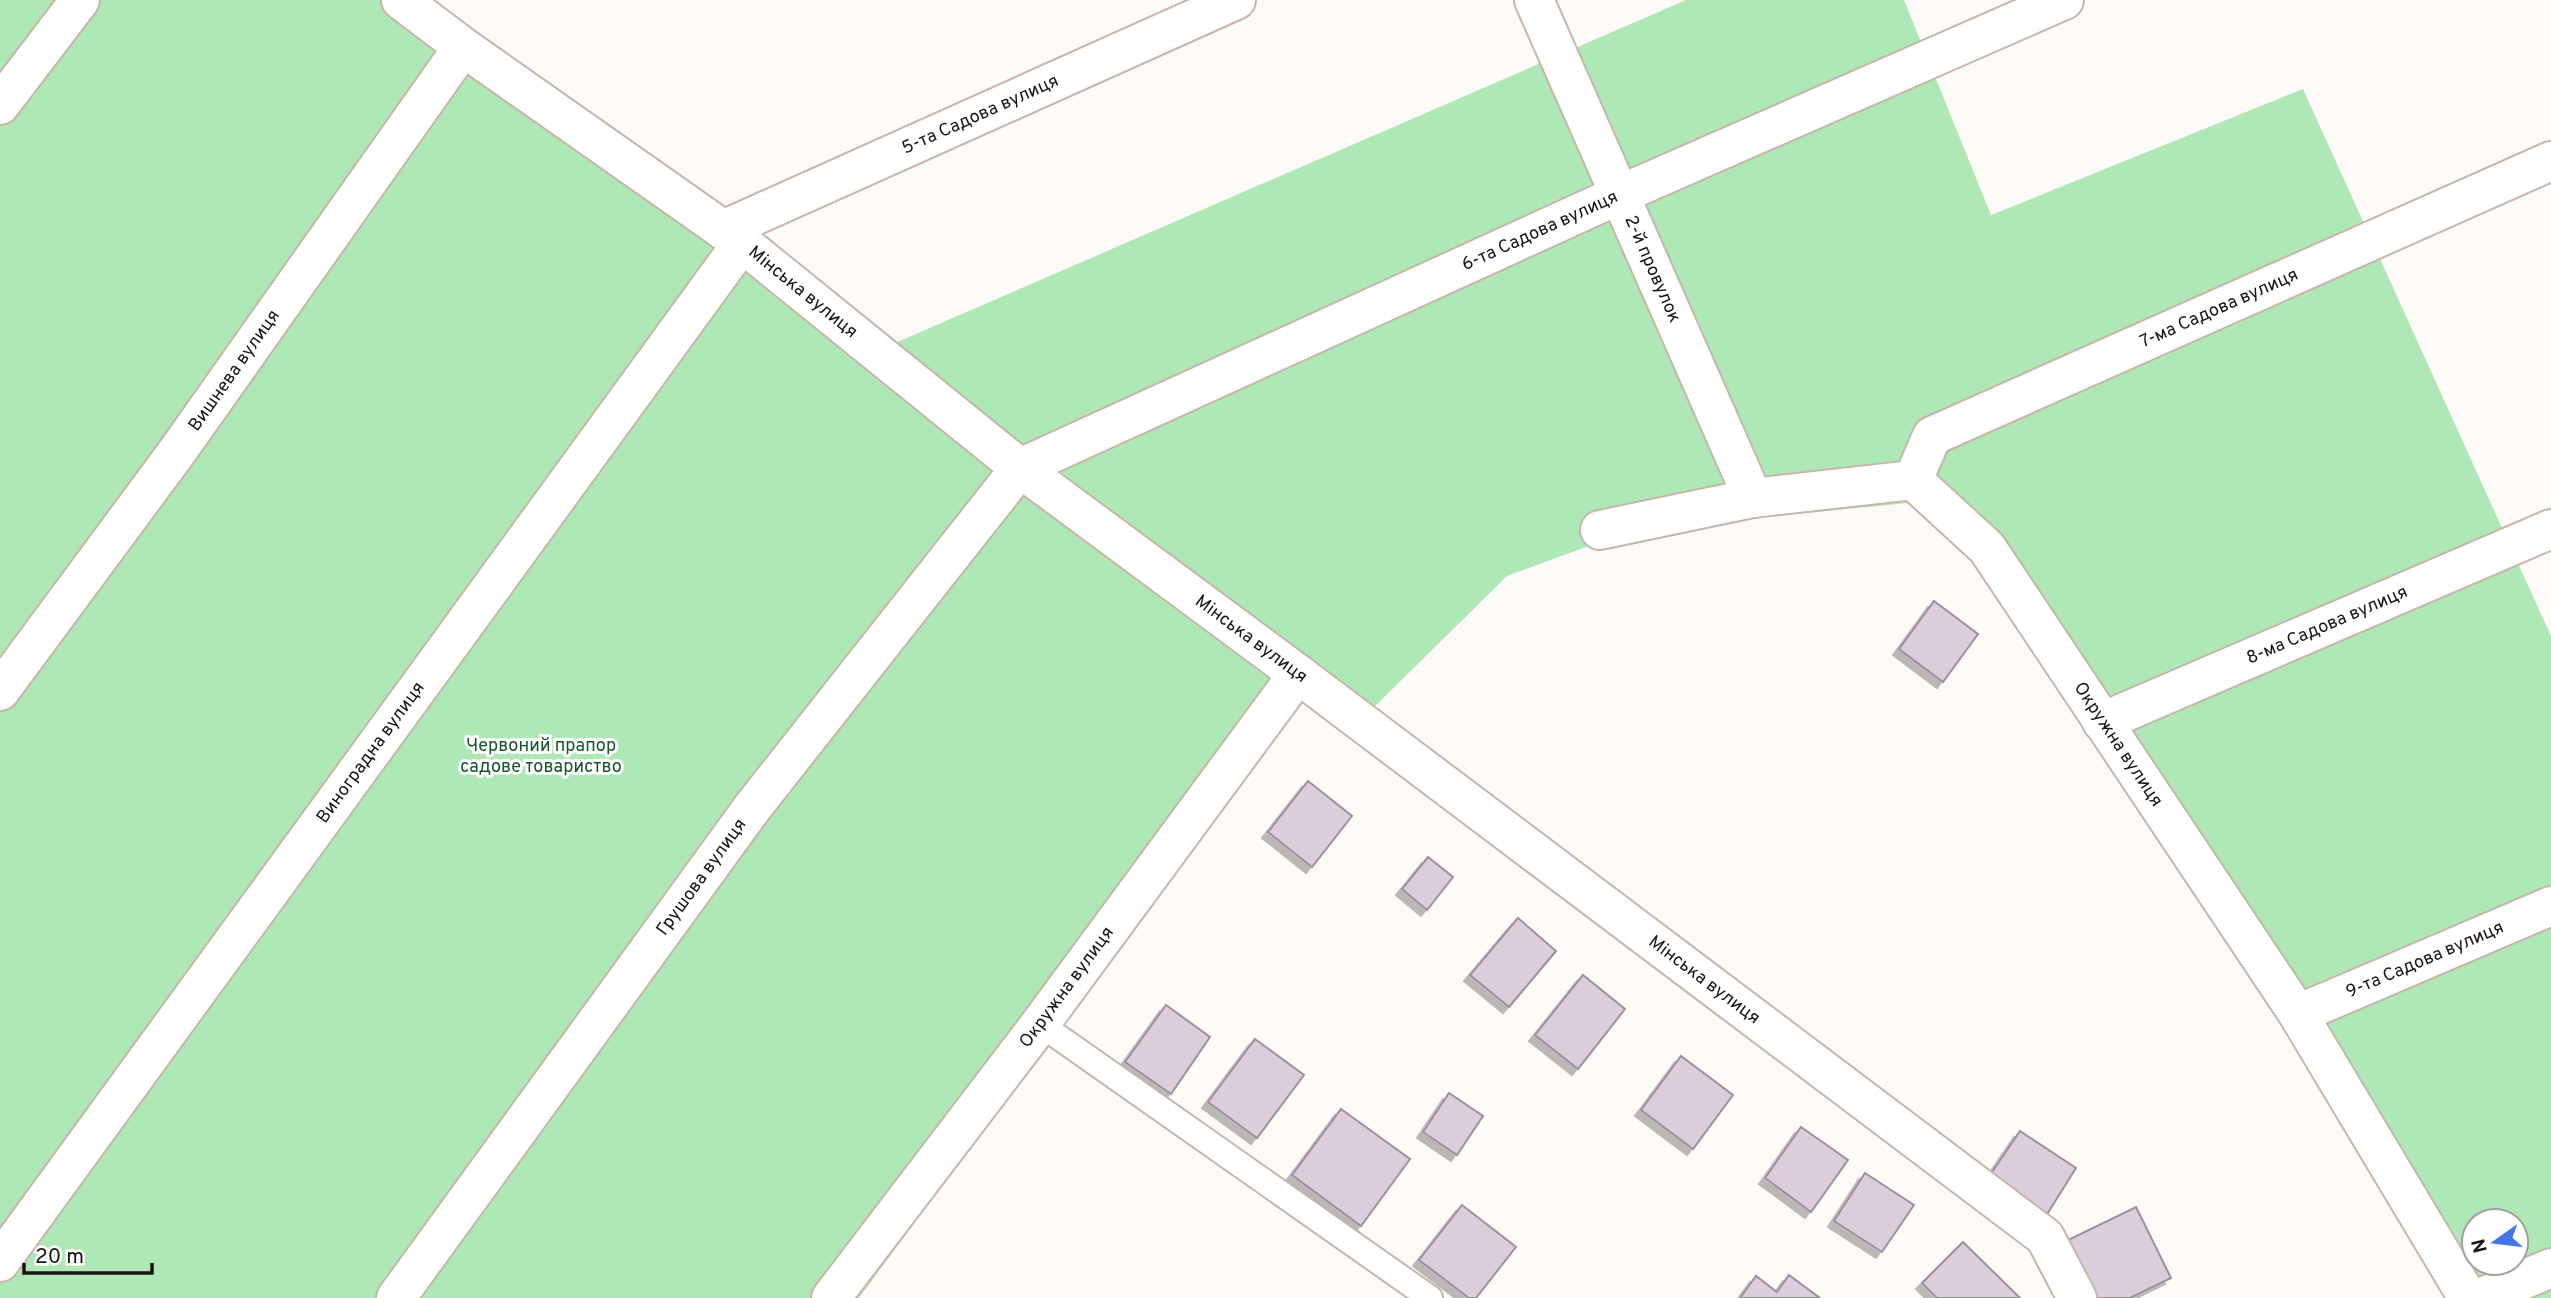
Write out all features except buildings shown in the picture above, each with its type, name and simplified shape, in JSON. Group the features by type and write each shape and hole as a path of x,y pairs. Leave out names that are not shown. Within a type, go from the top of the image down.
{"street":[{"path":"0,106 80,0"},
{"name":"5-та Садова вулиця","path":"733,236 1236,0"},
{"name":"2-й провулок","path":"1534,0 1753,498"},
{"name":"6-та Садова вулиця","path":"1020,468 1621,194 2064,0"},
{"name":"Мінська вулиця","path":"418,4 463,47 733,236 1020,468 2045,1237 2077,1298"},
{"name":"Вишнева вулиця","path":"0,691 179,449 463,47"},
{"name":"7-ма Садова вулиця","path":"1913,480 1932,436 2551,161"},
{"name":"Виноградна вулиця","path":"0,1262 733,236"},
{"name":"Грушова вулиця","path":"396,1298 752,808 1020,468"},
{"path":"1600,530 1753,498 1913,480"},
{"name":"Окружна вулиця","path":"1913,480 1987,548 2298,1014 2468,1298"},
{"name":"8-ма Садова вулиця","path":"2102,722 2551,529"},
{"name":"Окружна вулиця","path":"840,1295 1298,674"},
{"name":"9-та Садова вулиця","path":"2298,1014 2551,906"},
{"path":"2480,1298 2551,1268"}],"lane":[{"path":"1040,1024 1430,1298"}],"green space":[{"name":"Червоний прапор садове товариство","path":"0,0 389,0 895,343 1686,0 1904,0 1991,215 2303,89 2551,636 2551,1298 2458,1298 2287,1007 1945,517 1909,503 1755,518 1605,540 1507,576 1367,714 1304,695 859,1298 0,1298"}]}
